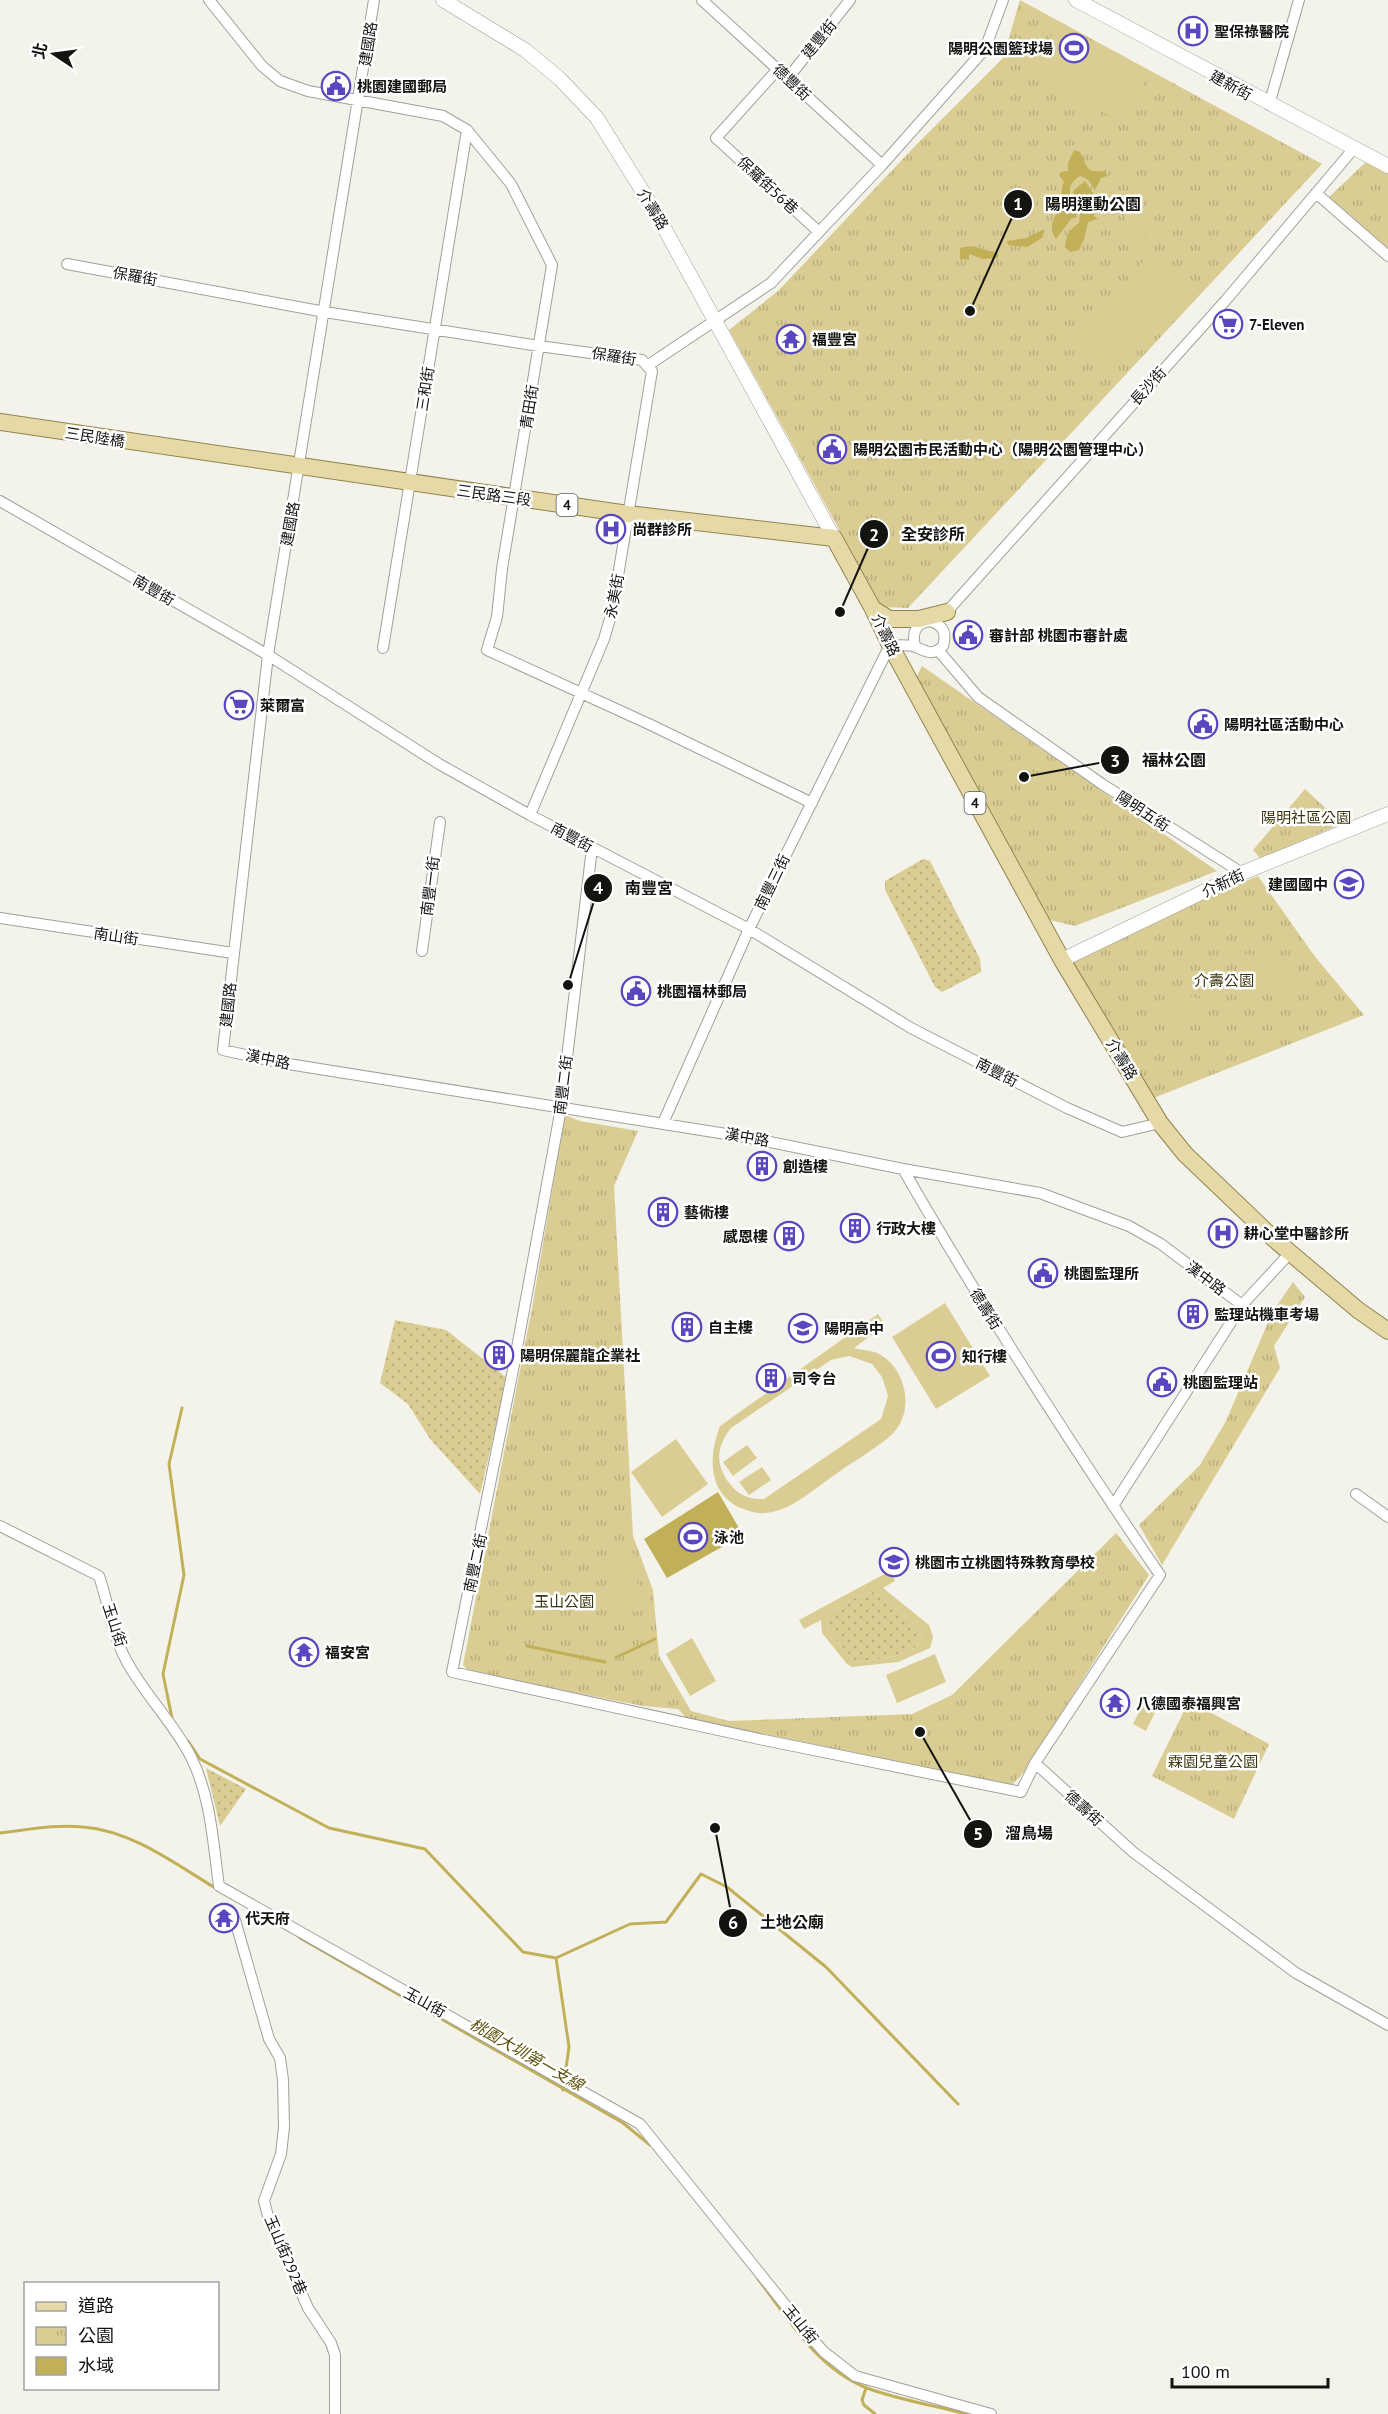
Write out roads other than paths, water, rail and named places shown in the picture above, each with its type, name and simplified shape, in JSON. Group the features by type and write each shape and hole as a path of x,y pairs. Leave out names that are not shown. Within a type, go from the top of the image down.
{"main road":[{"name":"三民陸橋","path":"0,422 189,452"},
{"name":"三民路三段","path":"189,452 628,514 834,538"},
{"name":"介壽路","path":"834,538 1062,960 1160,1123 1185,1154 1290,1253 1358,1310 1388,1331"},
{"path":"873,609 889,619 942,617"}],"street":[{"name":"青田街","path":"209,0 262,66 280,81 308,91 443,116 467,130 511,184 552,265 502,569 497,617 487,650 812,803"},
{"name":"建國路","path":"223,1050 268,655 374,0"},
{"name":"介壽路","path":"444,0 525,50 560,79 597,118 656,213 834,538"},
{"name":"德豐街","path":"702,0 714,4 778,69 882,165"},
{"name":"建豐街","path":"788,78 850,0"},
{"name":"保羅街","path":"67,264 325,312 642,360 647,366 771,283 882,165 985,49 1003,0"},
{"name":"建新街","path":"1076,0 1269,105 1355,147 1388,166"},
{"path":"1269,105 1299,0"},
{"name":"保羅街56巷","path":"778,69 716,138 819,232"},
{"name":"三和街","path":"383,648 467,130"},
{"name":"長沙街","path":"915,646 914,632 917,626 942,617 1285,233 1355,147"},
{"path":"1316,193 1388,256"},
{"name":"永美街","path":"530,815 582,693 612,612 652,371 647,366"},
{"name":"南豐街","path":"0,501 268,655 367,716 427,757 530,815 749,929 911,1028 1067,1108 1122,1132 1160,1123"},
{"path":"890,645 915,646 926,653 938,650 943,646 945,633 942,617"},
{"name":"南豐三街","path":"663,1123 749,929 890,645"},
{"name":"陽明五街","path":"938,650 978,697 1102,784 1242,873"},
{"name":"介新街","path":"1062,960 1242,873 1388,814"},
{"name":"南豐一街","path":"422,951 440,822"},
{"name":"南豐二街","path":"592,848 561,1108 512,1375 452,1672 723,1731 1021,1792 1035,1763"},
{"name":"南山街","path":"0,918 233,953"},
{"name":"漢中路","path":"223,1050 282,1063 663,1123 1040,1193 1083,1207 1129,1226 1161,1244 1242,1305"},
{"name":"德壽街","path":"903,1169 954,1258 1021,1366 1160,1575 1035,1763 1133,1852 1296,1972 1388,2025"},
{"path":"1113,1506 1242,1305 1290,1253"},
{"path":"1356,1494 1388,1517"},
{"name":"玉山街","path":"0,1526 99,1576 129,1666 161,1709 191,1758 206,1797 219,1886 640,2124 815,2342 834,2361 855,2376 991,2414"},
{"name":"玉山街292巷","path":"235,1920 268,2039 280,2058 284,2127 280,2154 264,2201 268,2216 308,2308 331,2343 335,2355 335,2414"}],"water":[{"path":"1074,150 1080,152 1090,170 1105,171 1107,176 1101,178 1095,190 1083,177 1080,176 1074,180 1070,195 1077,217 1071,219 1056,239 1052,225 1061,202 1064,182 1059,175 1061,172 1068,171 1068,163"},
{"path":"1085,181 1095,196 1094,216 1098,219 1088,222 1079,250 1070,252 1065,247 1066,239 1070,231 1079,223 1080,214 1073,191"},
{"path":"1045,229 1042,238 1027,247 1008,245 1007,241 1026,238"},
{"path":"970,246 998,253 998,258 983,259 969,254 969,260 960,259 960,248"},
{"name":"泳池","path":"718,1492 743,1535 667,1578 644,1539"}],"waterway":[{"path":"172,1718 163,1674 184,1575 169,1464 182,1408"},
{"path":"617,1657 655,1639"},
{"path":"527,1646 605,1662"},
{"path":"188,1741 200,1759 329,1828 425,1849 523,1952 556,1958"},
{"name":"桃園大圳第一支線","path":"0,1833 62,1826 101,1830 153,1850 217,1889"},
{"path":"563,2090 569,2047 556,1958 630,1924 666,1922 701,1874 727,1887 826,1967 958,2104"},
{"name":"桃園大圳第一支線","path":"300,1938 623,2123 650,2145"},
{"name":"桃園大圳第一支線","path":"758,2279 805,2341 833,2369 849,2380 891,2396 966,2414"},
{"path":"866,2388 862,2400 864,2405 875,2414"}],"place":[{"name":"聖保祿醫院","path":"1193,31"},
{"name":"陽明公園籃球場","path":"1074,48"},
{"name":"桃園建國郵局","path":"336,86"},
{"name":"陽明運動公園","path":"970,311"},
{"name":"7-Eleven","path":"1228,324"},
{"name":"福豐宮","path":"791,339"},
{"name":"陽明公園市民活動中心（陽明公園管理中心）","path":"832,449"},
{"name":"尚群診所","path":"611,529"},
{"name":"全安診所","path":"840,612"},
{"name":"審計部 桃園市審計處","path":"968,635"},
{"name":"萊爾富","path":"239,705"},
{"name":"陽明社區活動中心","path":"1203,724"},
{"name":"福林公園","path":"1024,777"},
{"name":"建國國中","path":"1349,884"},
{"name":"南豐宮","path":"568,985"},
{"name":"桃園福林郵局","path":"636,991"},
{"name":"創造樓","path":"762,1166"},
{"name":"藝術樓","path":"663,1212"},
{"name":"行政大樓","path":"855,1228"},
{"name":"耕心堂中醫診所","path":"1223,1233"},
{"name":"感恩樓","path":"789,1236"},
{"name":"桃園監理所","path":"1043,1273"},
{"name":"監理站機車考場","path":"1193,1314"},
{"name":"自主樓","path":"687,1327"},
{"name":"陽明高中","path":"803,1328"},
{"name":"陽明保麗龍企業社","path":"499,1355"},
{"name":"知行樓","path":"941,1356"},
{"name":"司令台","path":"771,1378"},
{"name":"桃園監理站","path":"1162,1382"},
{"name":"泳池","path":"693,1537"},
{"name":"桃園市立桃園特殊教育學校","path":"894,1562"},
{"name":"福安宮","path":"304,1652"},
{"name":"八德國泰福興宮","path":"1115,1703"},
{"name":"溜鳥場","path":"920,1732"},
{"name":"土地公廟","path":"715,1828"},
{"name":"代天府","path":"224,1918"}],"park label":[{"name":"陽明社區公園","path":"1306,817"},
{"name":"介壽公園","path":"1224,980"},
{"name":"玉山公園","path":"564,1601"},
{"name":"霖園兒童公園","path":"1213,1761"}]}
